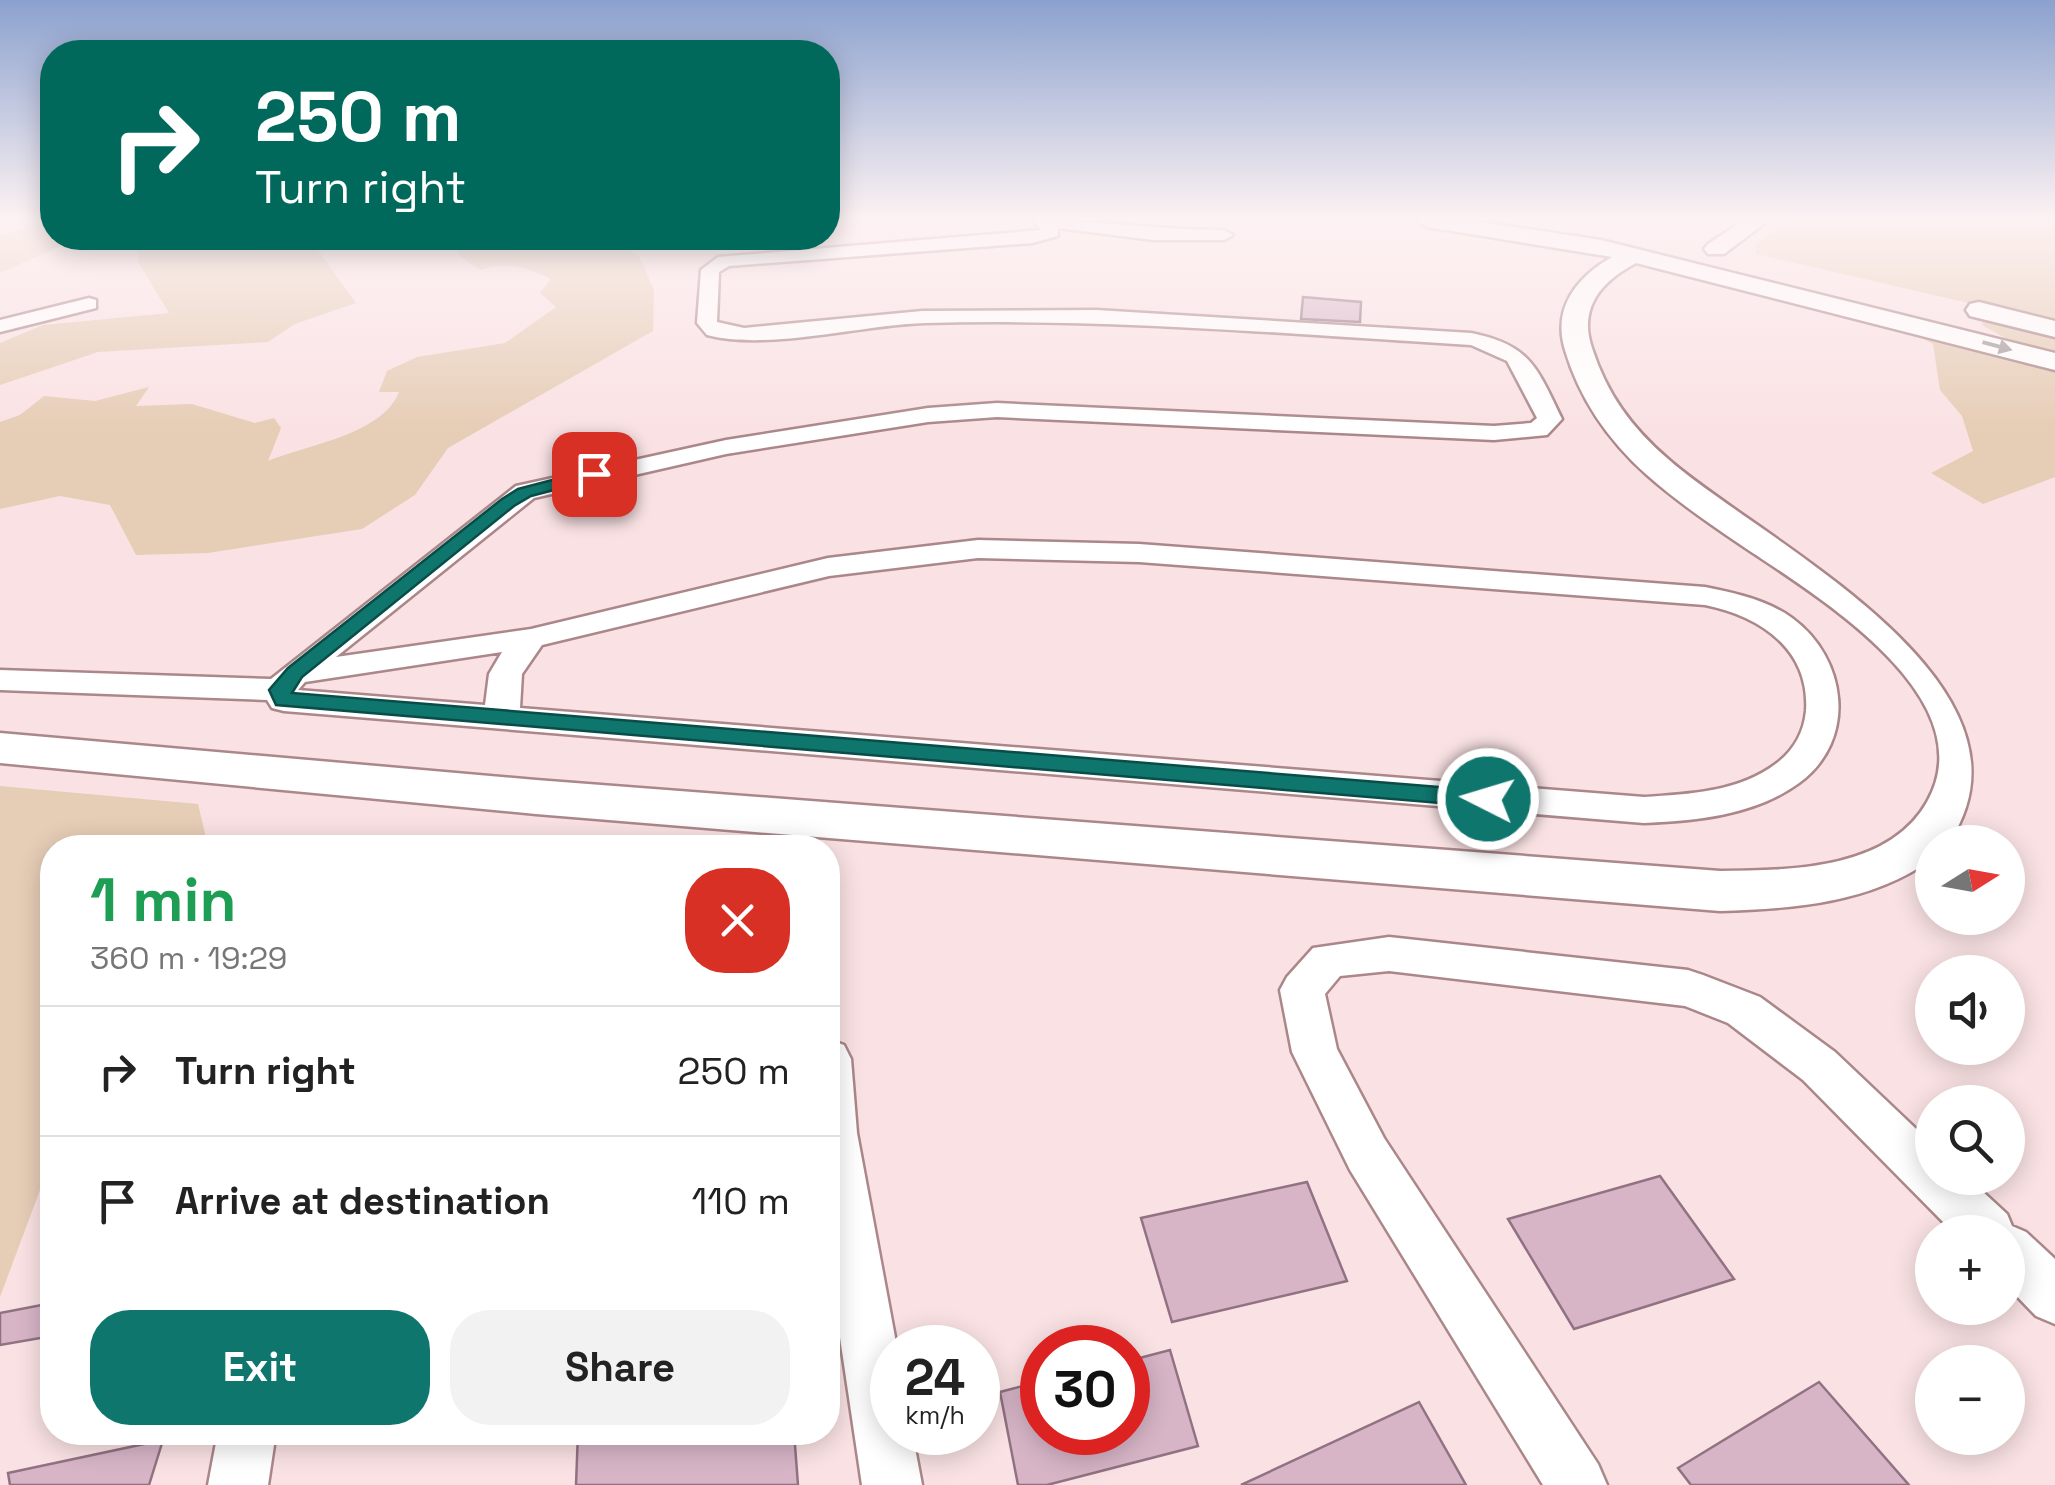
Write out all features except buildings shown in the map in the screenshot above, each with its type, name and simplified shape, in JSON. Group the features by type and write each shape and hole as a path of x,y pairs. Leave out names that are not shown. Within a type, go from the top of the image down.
{"street":[{"path":"0,680 288,682 531,638 678,606 828,567 978,549 1139,553 1722,599 1768,616 1800,641 1821,680 1824,719 1807,755 1769,784 1714,804 1644,810 284,700 288,682 524,492 726,447 928,415 997,410 1494,433 1538,430 1550,420 1516,353 1497,343 1096,316 922,317 744,334 714,331 707,323 709,289"},
{"path":"0,748 556,798 1720,890 1806,886 1877,867 1928,836 1955,795 1960,749 1951,716 1933,683 1898,641 1853,603 1703,502 1646,453 1607,409 1578,354 1577,309 1588,289"},
{"path":"1794,289 2055,362"},
{"path":"1872,313 1908,310 1915,305 1912,298"},
{"path":"0,326 89,304"},
{"path":"1958,306 2055,328"},
{"path":"505,718 501,704 504,674 531,638"},
{"path":"1578,1485 1367,1154 1315,1052 1302,990 1328,960 1389,954 1688,988 1744,1010 1819,1066 1915,1159"},
{"path":"840,1175 892,1485"},
{"path":"1952,1195 1972,1215"},
{"path":"2025,1267 2055,1296"},
{"path":"238,1485 245,1445"}],"shaded area":[{"path":"155,289 346,289 356,303 295,324 268,342 98,352 0,385 0,343 43,325 169,313"},
{"path":"543,289 654,289 653,331 448,448 415,495 362,529 208,553 136,555 110,505 60,496 0,509 0,422 20,415 44,396 95,401 149,387 136,406 192,404 255,423 274,418 281,428 268,461 341,437 377,419 399,392 379,392 387,371 417,357 505,343 556,307 540,293"},
{"path":"1909,289 2055,289 2055,323"},
{"path":"1983,320 2055,334 2055,358 2023,348 1982,325"},
{"path":"1920,337 2055,369 2055,477 1983,504 1931,473 1973,451 1962,416 1940,390 1933,344"},
{"path":"0,786 198,804 205,835 40,835 40,1190 0,1297"}],"route":[{"path":"594,474 524,492 508,502 295,673 280,690 284,700 1488,799"}]}
